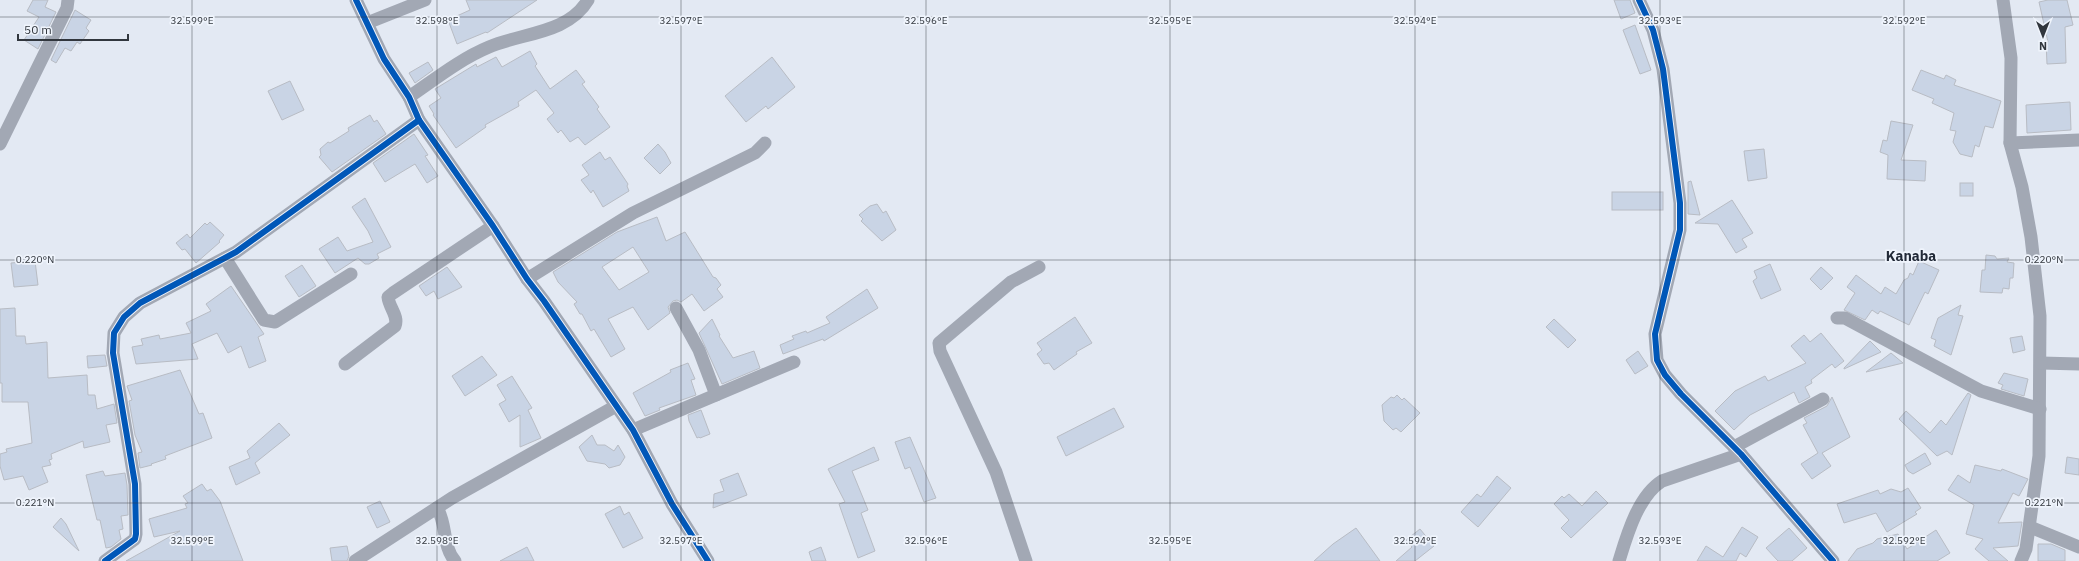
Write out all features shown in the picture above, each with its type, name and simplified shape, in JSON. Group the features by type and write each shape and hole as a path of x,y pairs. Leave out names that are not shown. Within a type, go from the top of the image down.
{"street":[{"path":"0,144 67,8 68,0"},
{"path":"356,0 384,59 409,98 419,120 493,226 527,280 544,301 633,430 672,504 708,561"},
{"path":"367,23 425,0"},
{"path":"409,98 458,63 489,47 534,34 562,23 577,14 588,0"},
{"path":"1639,0 1654,30 1663,69 1680,203 1680,230 1655,334 1657,360 1665,375 1681,394 1738,450 1833,561"},
{"path":"2004,0 2011,58 2010,143 2022,187 2031,237 2040,316 2041,363 2039,456 2030,527 2026,549 2021,561"},
{"path":"104,561 135,539 136,534 135,484 113,353 114,333 124,317 140,303 236,252 419,120"},
{"path":"2010,143 2079,140"},
{"path":"527,280 634,213 755,153 765,143"},
{"path":"345,364 396,326 396,318 389,303 388,297 493,226"},
{"path":"225,258 264,320 268,322 275,322 351,274"},
{"path":"1026,561 996,472 940,351 940,343 1011,282 1039,267"},
{"path":"676,308 698,350 716,395"},
{"path":"1837,318 1845,318 1982,391 2040,409"},
{"path":"633,430 794,362"},
{"path":"2041,363 2079,364"},
{"path":"1619,561 1626,538 1639,509 1656,485 1662,481 1738,450 1823,399"},
{"path":"355,561 437,508 616,406"},
{"path":"437,508 440,513 445,541 455,561"},
{"path":"2030,527 2079,547"}],"building":[{"path":"33,0 48,0 45,7 56,12 38,49 24,40 39,17 27,11"},
{"path":"466,0 537,0 487,33 486,32 457,44 448,20 470,10"},
{"path":"1614,0 1630,0 1635,13 1621,19"},
{"path":"2048,0 2067,0 2073,25 2065,27 2066,63 2047,64 2046,42 2048,42 2039,2"},
{"path":"75,10 91,20 86,28 89,31 80,44 77,42 71,51 65,48 56,63 51,60"},
{"path":"1635,25 1651,70 1640,74 1623,30"},
{"path":"530,51 537,64 535,66 550,89 576,70 585,82 582,84 599,107 597,109 610,127 585,145 578,137 570,142 561,130 558,133 547,119 554,113 536,90 518,102 519,106 485,125 486,127 456,148 433,115 434,114 429,106 441,98 435,89 476,64 477,67 496,57 502,67"},
{"path":"772,57 795,87 768,109 766,106 746,122 725,96"},
{"path":"428,62 433,70 415,83 409,73"},
{"path":"1921,70 1944,79 1946,75 1956,80 1954,85 2001,101 1993,128 1985,126 1979,147 1975,145 1972,157 1960,154 1953,142 1956,131 1950,130 1954,113 1932,103 1934,99 1912,90"},
{"path":"290,81 304,110 282,120 268,91"},
{"path":"2070,102 2071,130 2027,133 2026,105"},
{"path":"370,115 374,122 377,120 386,134 332,172 319,157 321,155 320,149 328,142 330,143 349,131 348,128"},
{"path":"1891,121 1913,125 1901,160 1926,161 1925,181 1887,179 1888,155 1880,152 1883,140 1887,141"},
{"path":"414,134 428,155 425,156 438,176 427,183 415,164 385,182 373,163"},
{"path":"658,144 665,152 671,163 660,174 644,158"},
{"path":"1764,149 1767,178 1748,181 1744,151"},
{"path":"600,152 605,160 610,157 628,184 627,186 629,191 603,207 593,190 591,193 581,180 589,175 582,165"},
{"path":"1691,181 1700,215 1688,214 1688,182"},
{"path":"1960,183 1973,183 1973,196 1960,196"},
{"path":"1612,192 1663,192 1663,210 1612,210"},
{"path":"365,198 391,247 377,254 379,258 369,264 365,264 358,258 335,273 319,249 338,237 347,251 373,242 368,231 352,207"},
{"path":"1732,200 1753,233 1742,239 1747,247 1736,253 1718,224 1695,223"},
{"path":"877,204 883,213 886,211 896,230 882,241 861,221 863,219 859,215 870,206"},
{"path":"657,217 666,241 685,232 713,277 716,278 721,285 717,289 723,297 704,311 692,294 681,302 677,300 673,301 668,307 670,313 648,330 633,307 608,319 625,349 611,357 594,329 591,331 582,314 580,314 574,304 577,302 558,282 553,272 617,232","holes":["633,247 649,272 619,290 602,267"]},
{"path":"210,222 224,235 219,241 220,242 196,263 185,249 182,250 176,243 187,234 190,238 205,223 207,225"},
{"path":"1986,255 1995,256 1997,259 2009,258 2007,262 2014,263 2013,278 2010,278 2009,289 2003,288 2002,293 1980,292 1982,270 1985,270"},
{"path":"35,261 38,285 14,287 11,263"},
{"path":"1919,261 1939,270 1928,294 1925,292 1909,325 1880,311 1878,314 1872,310 1865,320 1844,310 1855,293 1847,287 1856,275 1881,294 1885,287 1896,294 1910,273 1913,275"},
{"path":"1770,264 1781,290 1761,299 1753,281 1757,278 1754,271"},
{"path":"302,265 316,286 299,297 285,276"},
{"path":"447,267 462,287 438,299 434,291 426,296 419,286"},
{"path":"1821,267 1833,278 1821,290 1810,279"},
{"path":"231,286 264,334 258,337 266,361 249,368 241,346 228,353 217,333 192,344 198,359 136,364 132,347 143,345 141,339 159,335 160,339 191,333 186,323 211,311 206,304"},
{"path":"867,289 878,308 824,341 823,339 783,354 780,345 794,339 792,336 806,331 807,333 830,323 826,317"},
{"path":"1961,305 1958,315 1963,316 1951,355 1934,346 1936,340 1931,338 1938,318"},
{"path":"15,308 16,336 25,336 26,344 47,342 48,378 87,375 88,395 95,395 97,409 114,404 117,423 106,425 110,442 84,448 83,441 51,454 52,459 49,460 51,465 42,467 48,482 29,490 23,476 4,480 0,466 0,454 7,452 6,449 32,443 28,402 2,402 2,383 0,383 0,309"},
{"path":"1075,317 1092,343 1076,352 1077,354 1054,370 1049,363 1044,364 1037,354 1042,350 1037,343"},
{"path":"712,319 720,335 719,336 733,358 754,351 760,368 722,384 699,333"},
{"path":"1554,319 1576,340 1568,348 1546,327"},
{"path":"1821,333 1844,361 1835,368 1832,364 1811,380 1812,383 1805,387 1810,397 1799,403 1794,392 1750,415 1734,430 1715,411 1735,391 1765,376 1768,381 1806,363 1791,346 1804,335 1810,342"},
{"path":"2022,336 2025,350 2013,353 2010,338"},
{"path":"1870,341 1881,352 1844,369 1844,368"},
{"path":"1638,351 1648,366 1635,374 1626,360"},
{"path":"1891,353 1903,363 1866,372"},
{"path":"105,355 107,366 88,368 87,356"},
{"path":"482,356 497,375 465,396 452,376"},
{"path":"688,363 695,379 691,380 696,395 659,408 660,410 645,416 633,393 671,372 670,370"},
{"path":"180,370 199,414 203,413 212,438 165,456 166,459 151,464 152,465 140,468 138,453 142,452 135,435 129,401 132,400 127,386"},
{"path":"2004,373 2028,379 2024,396 2001,389 2003,385 1998,383"},
{"path":"512,376 532,408 528,410 541,438 520,447 520,415 509,422 499,404 506,400 497,385"},
{"path":"1968,393 1971,395 1952,455 1947,451 1937,456 1899,419 1906,411 1930,433 1941,420 1946,425"},
{"path":"1397,395 1402,400 1404,398 1420,413 1401,432 1396,428 1393,430 1384,421 1382,405 1391,397 1394,398"},
{"path":"1832,397 1850,437 1822,453 1831,466 1812,479 1801,464 1818,453 1803,425 1807,423 1804,418 1827,406"},
{"path":"1114,408 1124,427 1066,456 1057,437"},
{"path":"701,410 710,434 697,438 689,421 688,415"},
{"path":"279,423 290,435 255,463 260,473 236,485 229,467 250,458 247,451"},
{"path":"592,435 597,445 605,445 614,451 618,445 625,457 620,465 609,468 605,464 587,461 579,447"},
{"path":"910,437 936,498 924,502 910,467 905,469 895,442"},
{"path":"874,447 879,460 852,471 868,510 861,513 875,551 858,558 839,504 845,502 828,469"},
{"path":"1925,453 1931,464 1913,474 1908,471 1905,465"},
{"path":"2067,457 2079,459 2079,475 2065,473"},
{"path":"1975,465 2001,471 2002,469 2028,479 2019,496 2013,493 1998,523 2022,522 2018,546 1993,548 2008,561 1989,561 1975,549 1983,539 1966,534 1974,505 1948,490 1958,475 1970,483"},
{"path":"103,471 105,476 125,473 127,485 128,515 121,516 123,529 119,530 121,539 111,547 106,548 100,520 97,520 86,475"},
{"path":"738,473 747,495 713,508 714,494 724,491 720,480"},
{"path":"1497,476 1511,488 1478,527 1461,512 1477,494 1481,497"},
{"path":"202,484 207,491 211,489 220,501 243,561 126,561 180,531 154,537 149,519 187,508 185,504 188,503 183,496"},
{"path":"1908,488 1921,508 1915,512 1917,514 1887,532 1876,513 1844,523 1837,504 1878,490 1880,494 1891,489 1901,492"},
{"path":"1596,491 1608,503 1571,538 1561,528 1569,520 1554,504 1562,496 1564,498 1569,494 1582,506"},
{"path":"380,501 390,522 377,528 367,507"},
{"path":"620,506 624,515 629,512 643,538 623,548 605,514"},
{"path":"61,518 66,524 79,551 53,527"},
{"path":"1742,527 1758,537 1746,557 1740,553 1736,561 1697,561 1706,546 1723,557"},
{"path":"1356,528 1380,561 1314,561 1333,544"},
{"path":"1789,528 1807,548 1792,561 1778,561 1766,548"},
{"path":"1420,529 1434,546 1415,561 1396,561 1412,547 1406,540"},
{"path":"1936,530 1950,553 1937,561 1848,561 1857,549 1873,543 1877,539 1898,534 1907,549"},
{"path":"2038,544 2051,544 2065,550 2065,561 2038,561"},
{"path":"347,546 349,556 347,561 332,561 330,548"},
{"path":"527,547 534,561 500,561"},
{"path":"821,547 826,561 812,561 809,552"}],"cycle path":[{"path":"356,0 384,59 409,97 419,120 493,226 527,279 544,301 633,430 672,504 708,561"},
{"path":"1639,0 1653,30 1663,69 1680,203 1680,230 1655,334 1657,360 1665,375 1681,394 1741,454 1833,561"},
{"path":"105,561 135,539 136,534 135,484 113,353 114,333 124,317 140,303 236,252 419,120"}],"district":[{"name":"Kanaba","path":"1911,256"}]}
